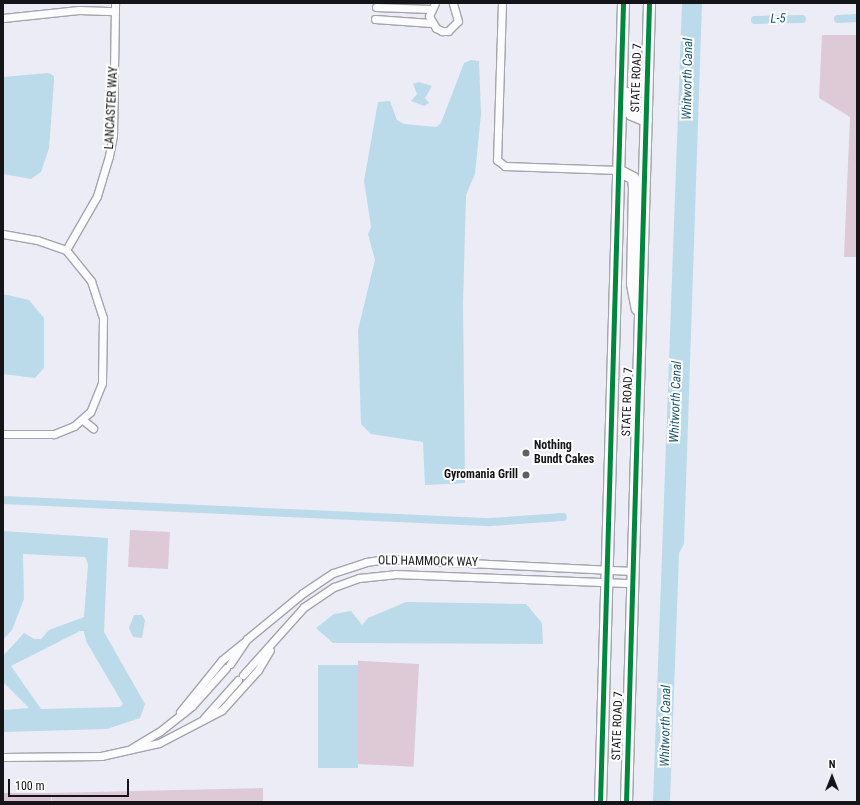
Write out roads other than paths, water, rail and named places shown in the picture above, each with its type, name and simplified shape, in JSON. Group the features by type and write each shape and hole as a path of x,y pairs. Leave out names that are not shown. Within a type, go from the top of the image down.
{"main road":[{"name":"STATE ROAD 7","path":"600,802 623,3"},
{"name":"STATE ROAD 7","path":"626,802 649,3"},
{"path":"622,53 627,77 626,105 631,114 646,120"},
{"path":"618,170 633,178 632,284 640,317"}],"street":[{"name":"LANCASTER WAY","path":"66,250 97,196 109,156 113,135 115,3"},
{"path":"435,3 430,9 431,23 436,28 448,31 458,21 455,4"},
{"path":"502,3 497,160 506,166 618,170"},
{"path":"376,7 430,9"},
{"path":"3,18 79,10 115,11"},
{"path":"375,19 431,23"},
{"path":"3,234 37,240 66,250 90,280 103,318 100,393 83,420 54,434 3,434"},
{"path":"83,420 93,428"},
{"name":"OLD HAMMOCK WAY","path":"174,720 222,660 321,580 366,562 387,559 633,571"},
{"name":"OLD HAMMOCK WAY","path":"200,721 300,611 323,593 371,576 633,583"},
{"name":"OLD HAMMOCK WAY","path":"3,757 101,756 159,743 222,710 258,670 280,634"},
{"name":"OLD HAMMOCK WAY","path":"101,756 137,746 174,720 202,697 248,639"}],"water":[{"name":"Whitworth Canal","path":"682,3 702,3 684,544 679,553 670,802 653,802"},
{"path":"471,60 479,61 481,114 475,174 466,195 463,304 465,483 425,485 423,442 371,434 361,424 358,330 375,260 368,234 371,227 364,181 378,102 390,101 397,120 404,124 436,127 441,123 464,63"},
{"path":"48,73 54,76 54,81 49,148 41,172 31,179 3,174 3,77"},
{"path":"419,82 432,86 425,98 429,103 424,106 411,101 417,94 413,84"},
{"path":"3,294 29,300 44,318 44,368 35,378 3,374"},
{"path":"3,531 108,538 104,632 145,704 140,718 107,729 3,732 3,710 29,708 3,682 3,656 24,633 34,639 41,639 49,630 84,617 88,564 85,557 23,554 24,599 12,630 3,640","holes":["80,631 84,631 86,641 123,704 120,707 41,709 11,666"]},
{"path":"406,602 526,604 542,623 543,644 333,643 316,628 334,614 351,611 362,625 368,618"},
{"path":"134,615 142,615 145,620 142,638 133,637 129,628"},
{"path":"318,665 358,665 358,768 318,768"}],"waterway":[{"name":"L-5","path":"838,19 857,18"},
{"name":"L-5","path":"755,20 802,19"},
{"path":"3,500 491,522 563,517"}],"place":[{"name":"Nothing Bundt Cakes","path":"526,453"},
{"name":"Gyromania Grill","path":"526,475"}]}
